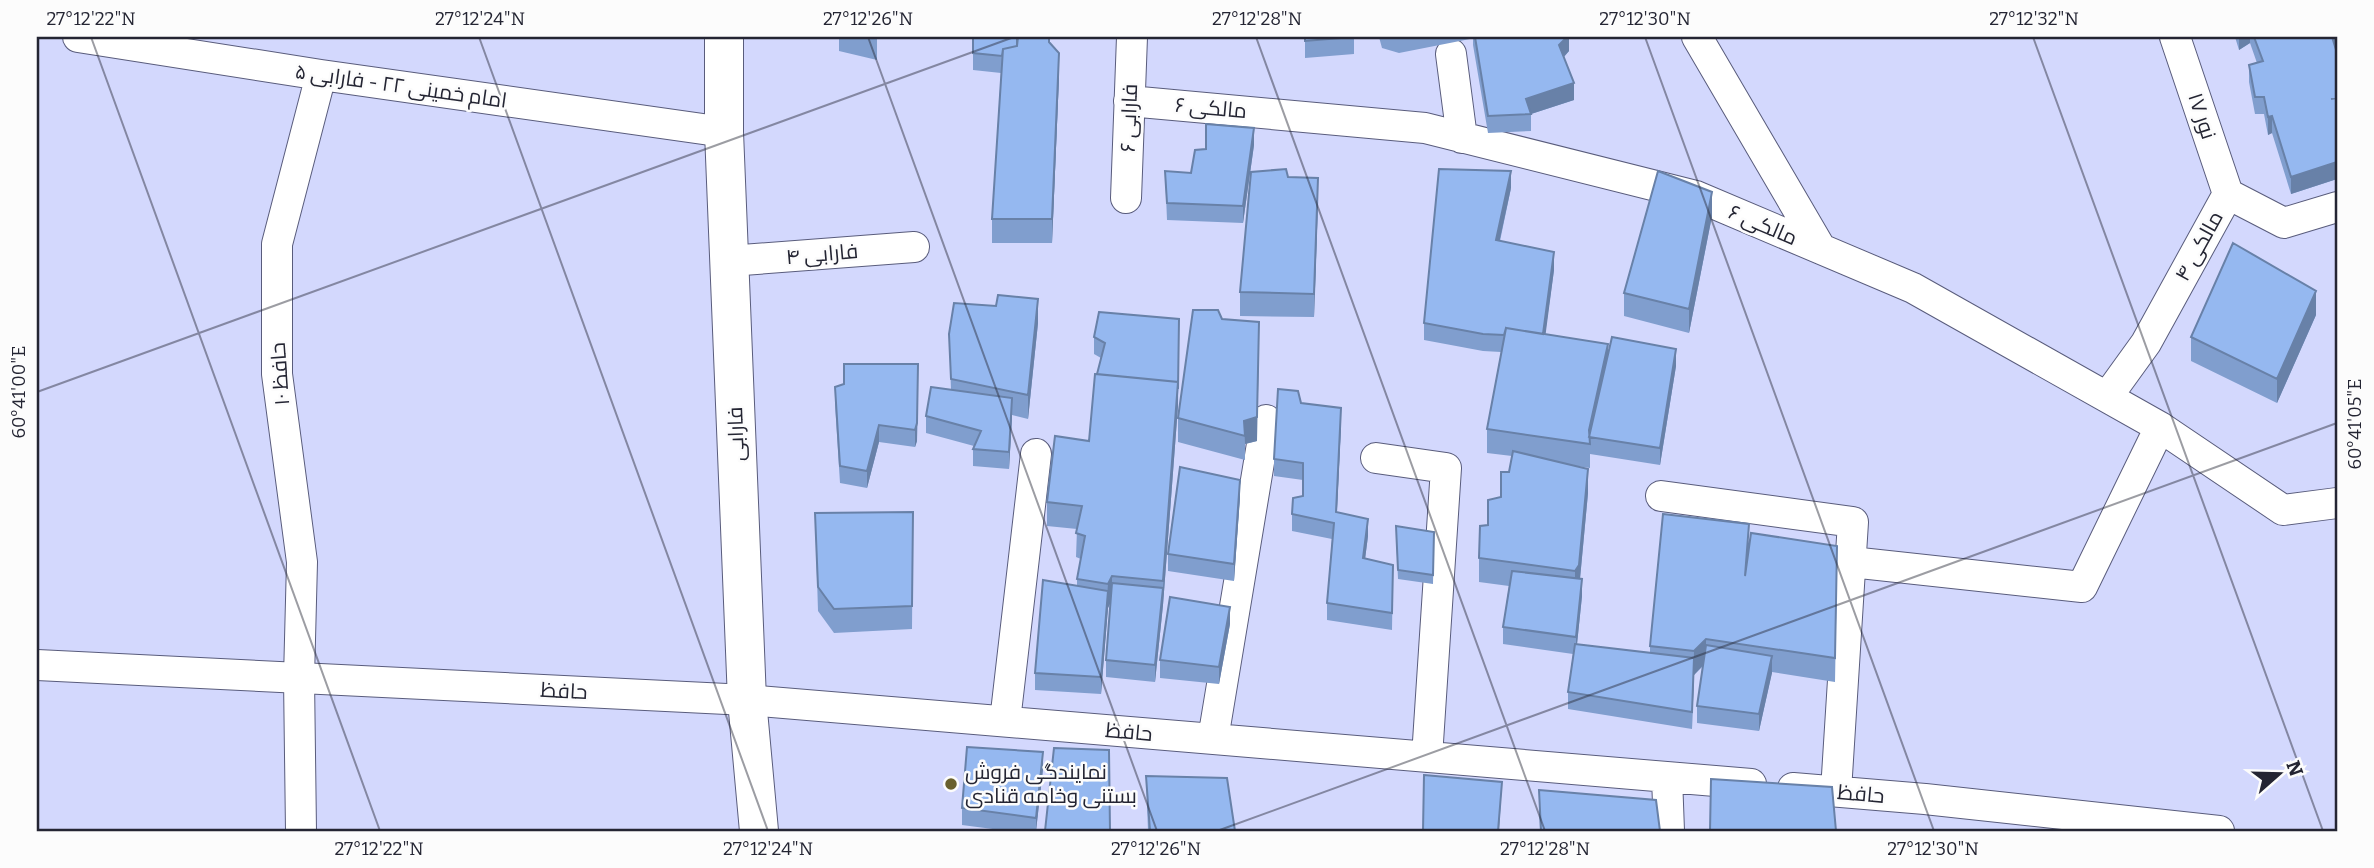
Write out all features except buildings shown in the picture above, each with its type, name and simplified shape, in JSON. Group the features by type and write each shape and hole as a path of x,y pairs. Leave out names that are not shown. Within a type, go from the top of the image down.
{"street":[{"name":"امام خمینی ۲۲ - فارابی ۵","path":"78,37 321,75 724,132"},
{"name":"فارابی","path":"724,37 724,132 747,700 759,831"},
{"name":"فارابی ۶","path":"1126,198 1132,37"},
{"path":"1697,37 1821,249"},
{"name":"نور ۱۷","path":"2175,37 2228,194"},
{"path":"1451,54 1462,138"},
{"name":"حافظ ۱۰","path":"301,831 299,678 302,562 277,374 277,244 321,75"},
{"name":"مالکی ۶","path":"1129,101 1425,128 1696,196 1913,288 2160,427 2283,510 2337,503"},
{"name":"مالکی ۴","path":"2107,397 2146,343 2228,194 2284,223 2337,209"},
{"name":"فارابی ۴","path":"729,261 914,247"},
{"path":"1213,739 1266,420"},
{"path":"1851,562 2082,587 2160,427"},
{"path":"1005,721 1036,454"},
{"path":"1376,458 1446,468 1427,757"},
{"path":"1661,496 1853,522 1836,792"},
{"name":"حافظ","path":"37,665 747,700 1836,792 2219,831"},
{"path":"1667,777 1669,831"}],"place":[{"name":"نمایندگی فروش بستنی وخامه قنادی","path":"951,784"}]}
